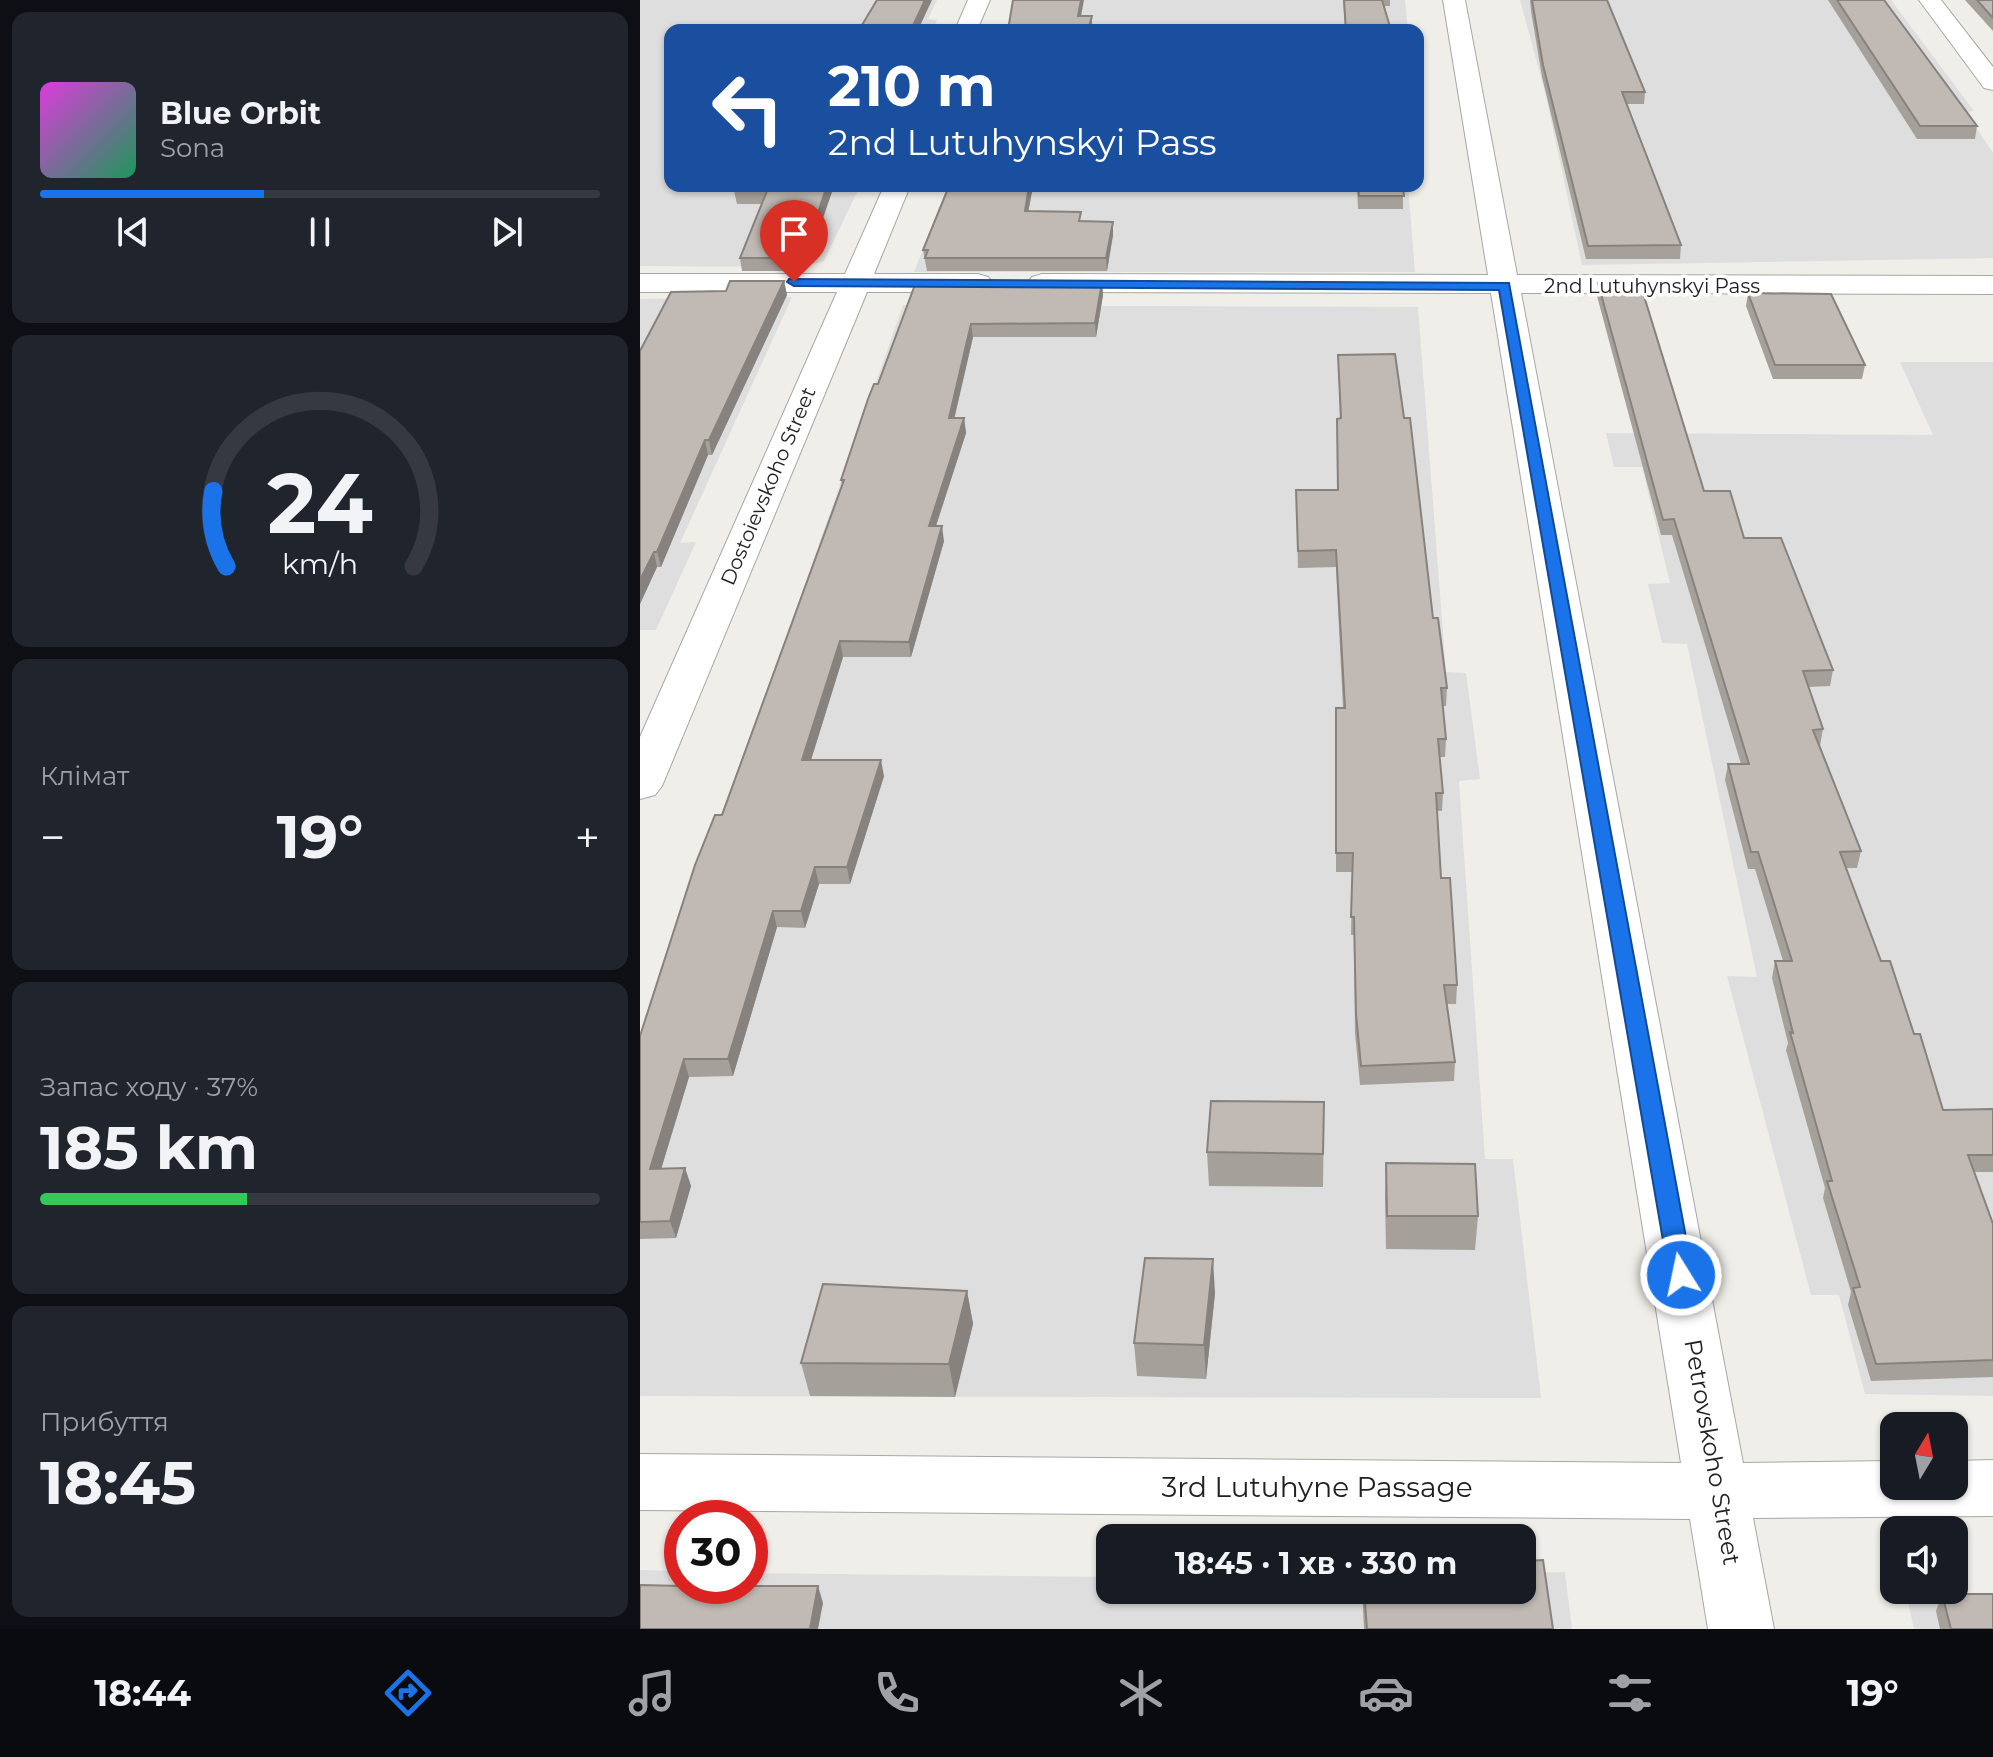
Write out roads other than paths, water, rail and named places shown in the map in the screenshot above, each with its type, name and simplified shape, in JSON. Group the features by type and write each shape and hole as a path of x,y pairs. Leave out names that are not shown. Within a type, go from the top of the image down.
{"street":[{"path":"969,24 979,0"},
{"name":"Petrovskoho Street","path":"1454,0 1720,1491 1741,1629"},
{"path":"1930,0 1993,83"},
{"name":"Dostoievskoho Street","path":"640,786 894,192"},
{"name":"2nd Lutuhynskyi Pass","path":"640,283 1993,285"},
{"name":"3rd Lutuhyne Passage","path":"640,1482 1720,1491 1993,1488"}]}
